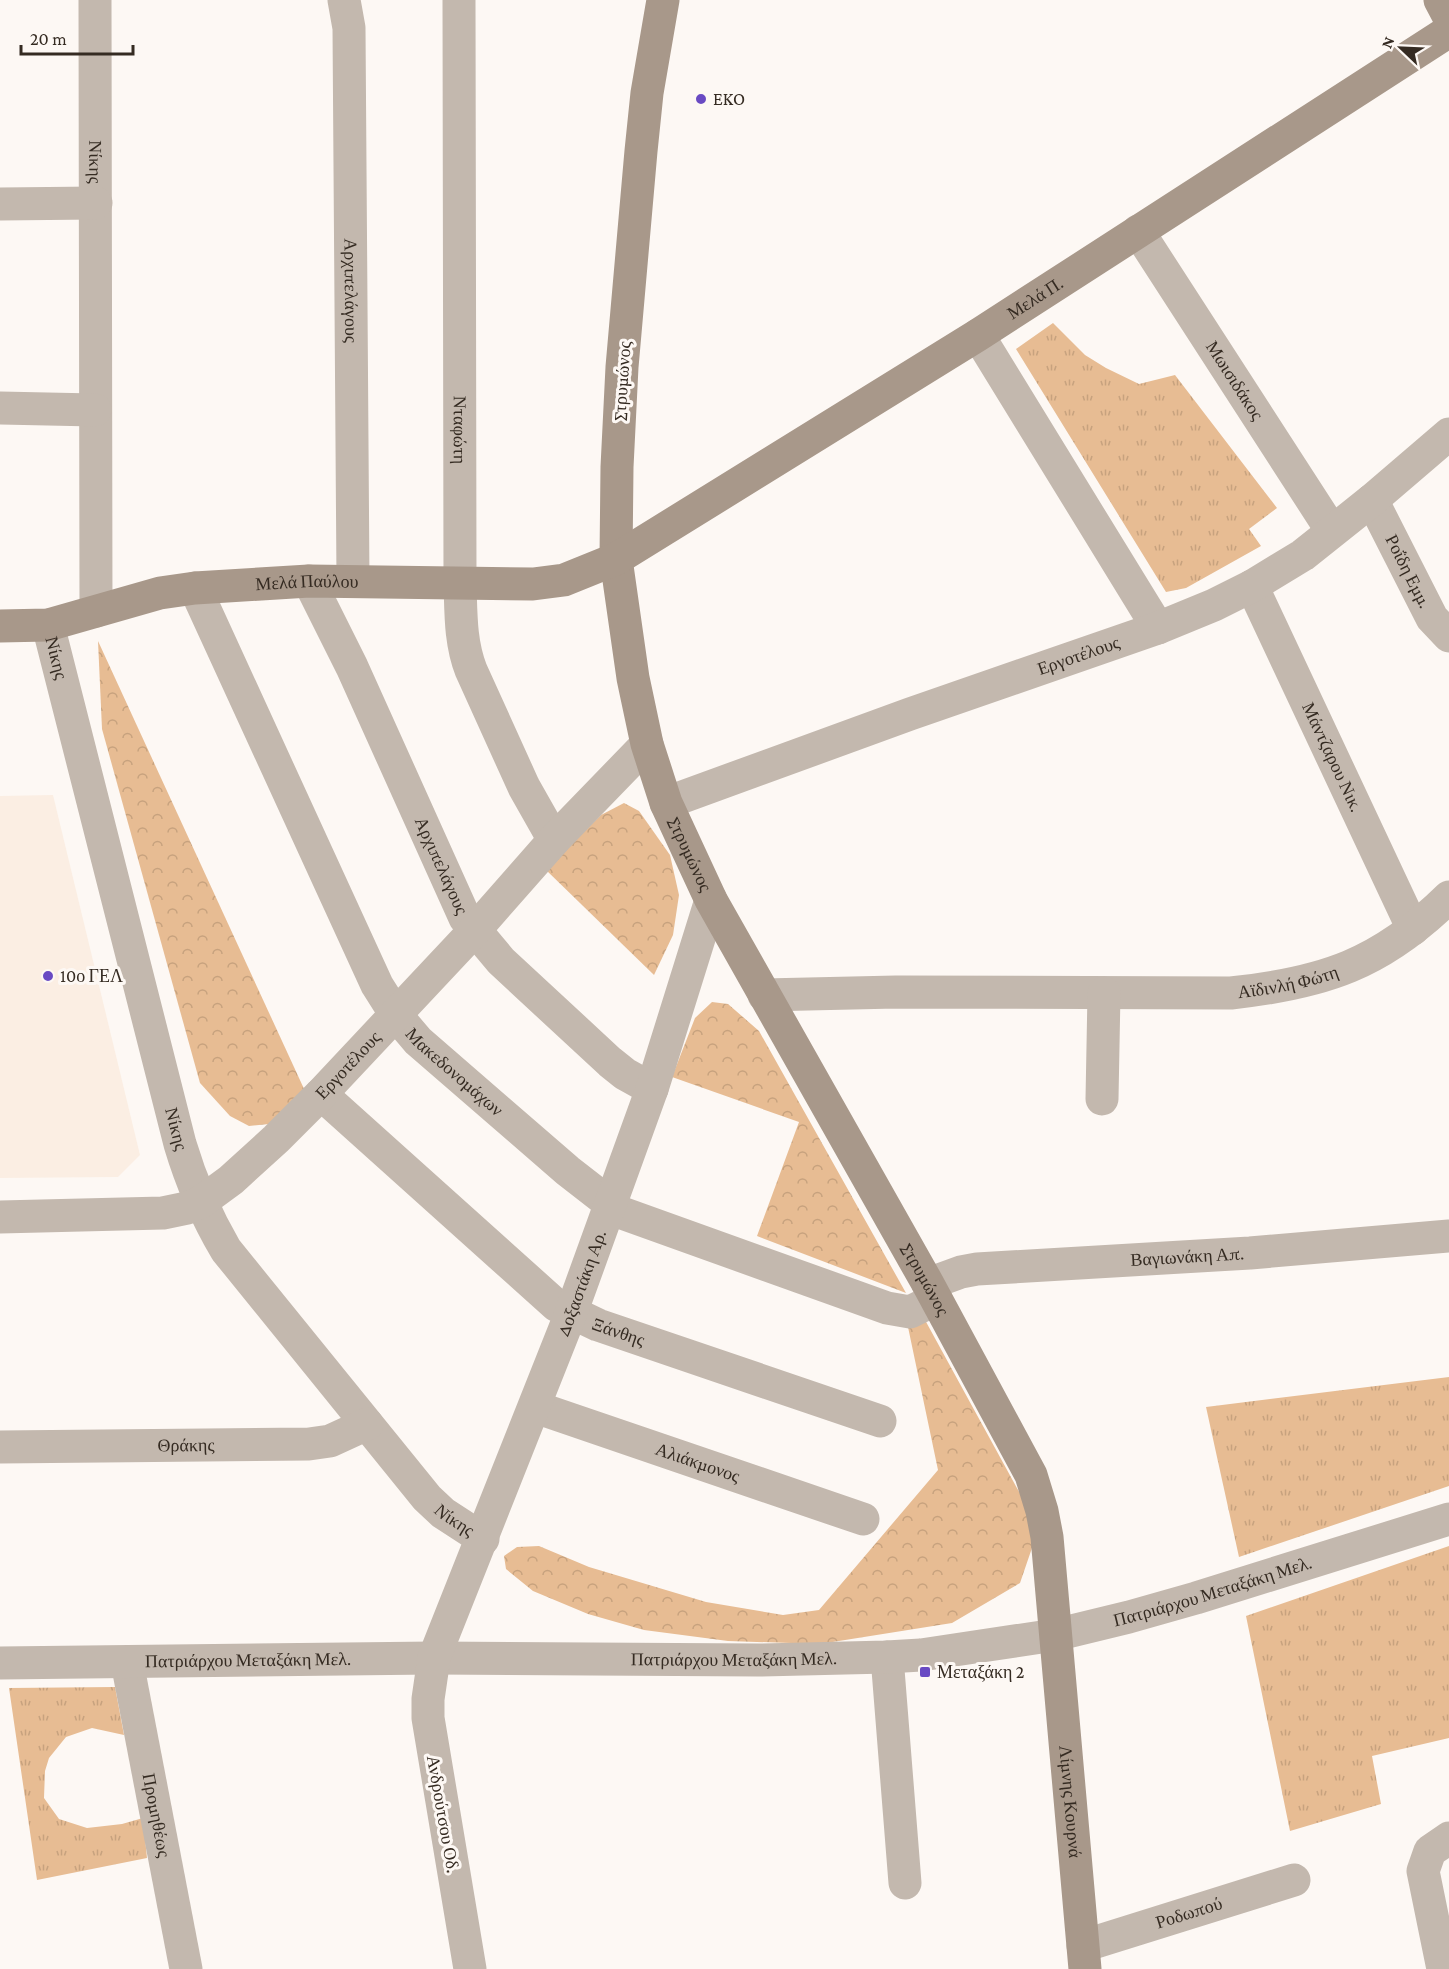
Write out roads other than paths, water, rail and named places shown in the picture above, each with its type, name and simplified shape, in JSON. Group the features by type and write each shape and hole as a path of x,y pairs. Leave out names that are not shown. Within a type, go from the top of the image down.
{"street":[{"name":"Νίκης","path":"95,0 96,611"},
{"name":"Αρχιπελάγους","path":"344,0 349,28 353,581"},
{"name":"Νταφώτη","path":"459,0 462,632 466,657 524,787 554,840"},
{"name":"Στρυμώνος","path":"663,0 646,105 623,356 617,467 616,559 633,678 647,744 666,802 711,900 932,1292 1037,1490 1047,1537 1055,1635"},
{"path":"1440,0 1449,17"},
{"name":"Μελά Π.","path":"616,559 978,335 1449,32"},
{"path":"0,204 96,203"},
{"name":"Μωισιδάκος","path":"1138,231 1332,531"},
{"path":"978,335 1158,628"},
{"path":"0,408 96,410"},
{"name":"Εργοτέλους","path":"666,802 1158,628 1214,605 1252,586 1303,555 1372,501 1449,434"},
{"name":"Ροΐδη Εμμ.","path":"1372,501 1432,618 1449,636"},
{"name":"Μελά Παύλου","path":"0,626 48,625 160,593 195,588 309,581 533,584 564,580 616,559"},
{"name":"Αρχιπελάγους","path":"309,581 352,667 457,904 474,931 501,961 610,1062 625,1074 652,1089"},
{"name":"Μάντζαρου Νικ.","path":"1252,586 1413,929"},
{"name":"Μακεδονομάχων","path":"195,588 376,985 412,1035 568,1171 622,1213 887,1308 910,1312 932,1292"},
{"name":"Νίκης","path":"48,625 180,1144 189,1175 201,1202 226,1250 427,1498 443,1513 483,1539"},
{"name":"Εργοτέλους","path":"0,1217 163,1213 187,1208 201,1202 248,1166 321,1094 474,931 554,840 647,744"},
{"name":"Αϊδινλή Φώτη","path":"764,995 896,992 1231,993 1276,988 1337,973 1379,953 1413,929 1448,899"},
{"name":"Δοξαστάκη Αρ.","path":"434,1658 571,1313 652,1089 711,900"},
{"path":"1102,1100 1104,993"},
{"name":"Ξάνθης","path":"321,1094 546,1298 571,1313 598,1325 880,1421"},
{"name":"Βαγιωνάκη Απ.","path":"932,1292 961,1272 977,1269 1250,1253 1449,1236"},
{"name":"Αλιάκμονος","path":"535,1407 862,1519"},
{"name":"Θράκης","path":"0,1447 309,1444 330,1441 367,1424"},
{"name":"Πατριάρχου Μεταξάκη Μελ.","path":"0,1663 434,1658 759,1660 921,1655 1055,1635 1196,1598 1449,1519"},
{"name":"Λίμνης Κουρνά","path":"1055,1635 1084,1958"},
{"path":"887,1657 905,1883"},
{"name":"Ανδρούτσου Οδ.","path":"434,1658 428,1699 428,1718 470,1969"},
{"name":"Προμηθέως","path":"127,1662 186,1969"},
{"path":"1443,1969 1423,1871 1430,1851 1449,1838"},
{"name":"Ροδωπού","path":"1084,1958 1294,1880"}],"place":[{"name":"EKO","path":"701,99"},
{"name":"10ο ΓΕΛ","path":"48,976"},
{"name":"Μεταξάκη 2","path":"925,1672"}]}
